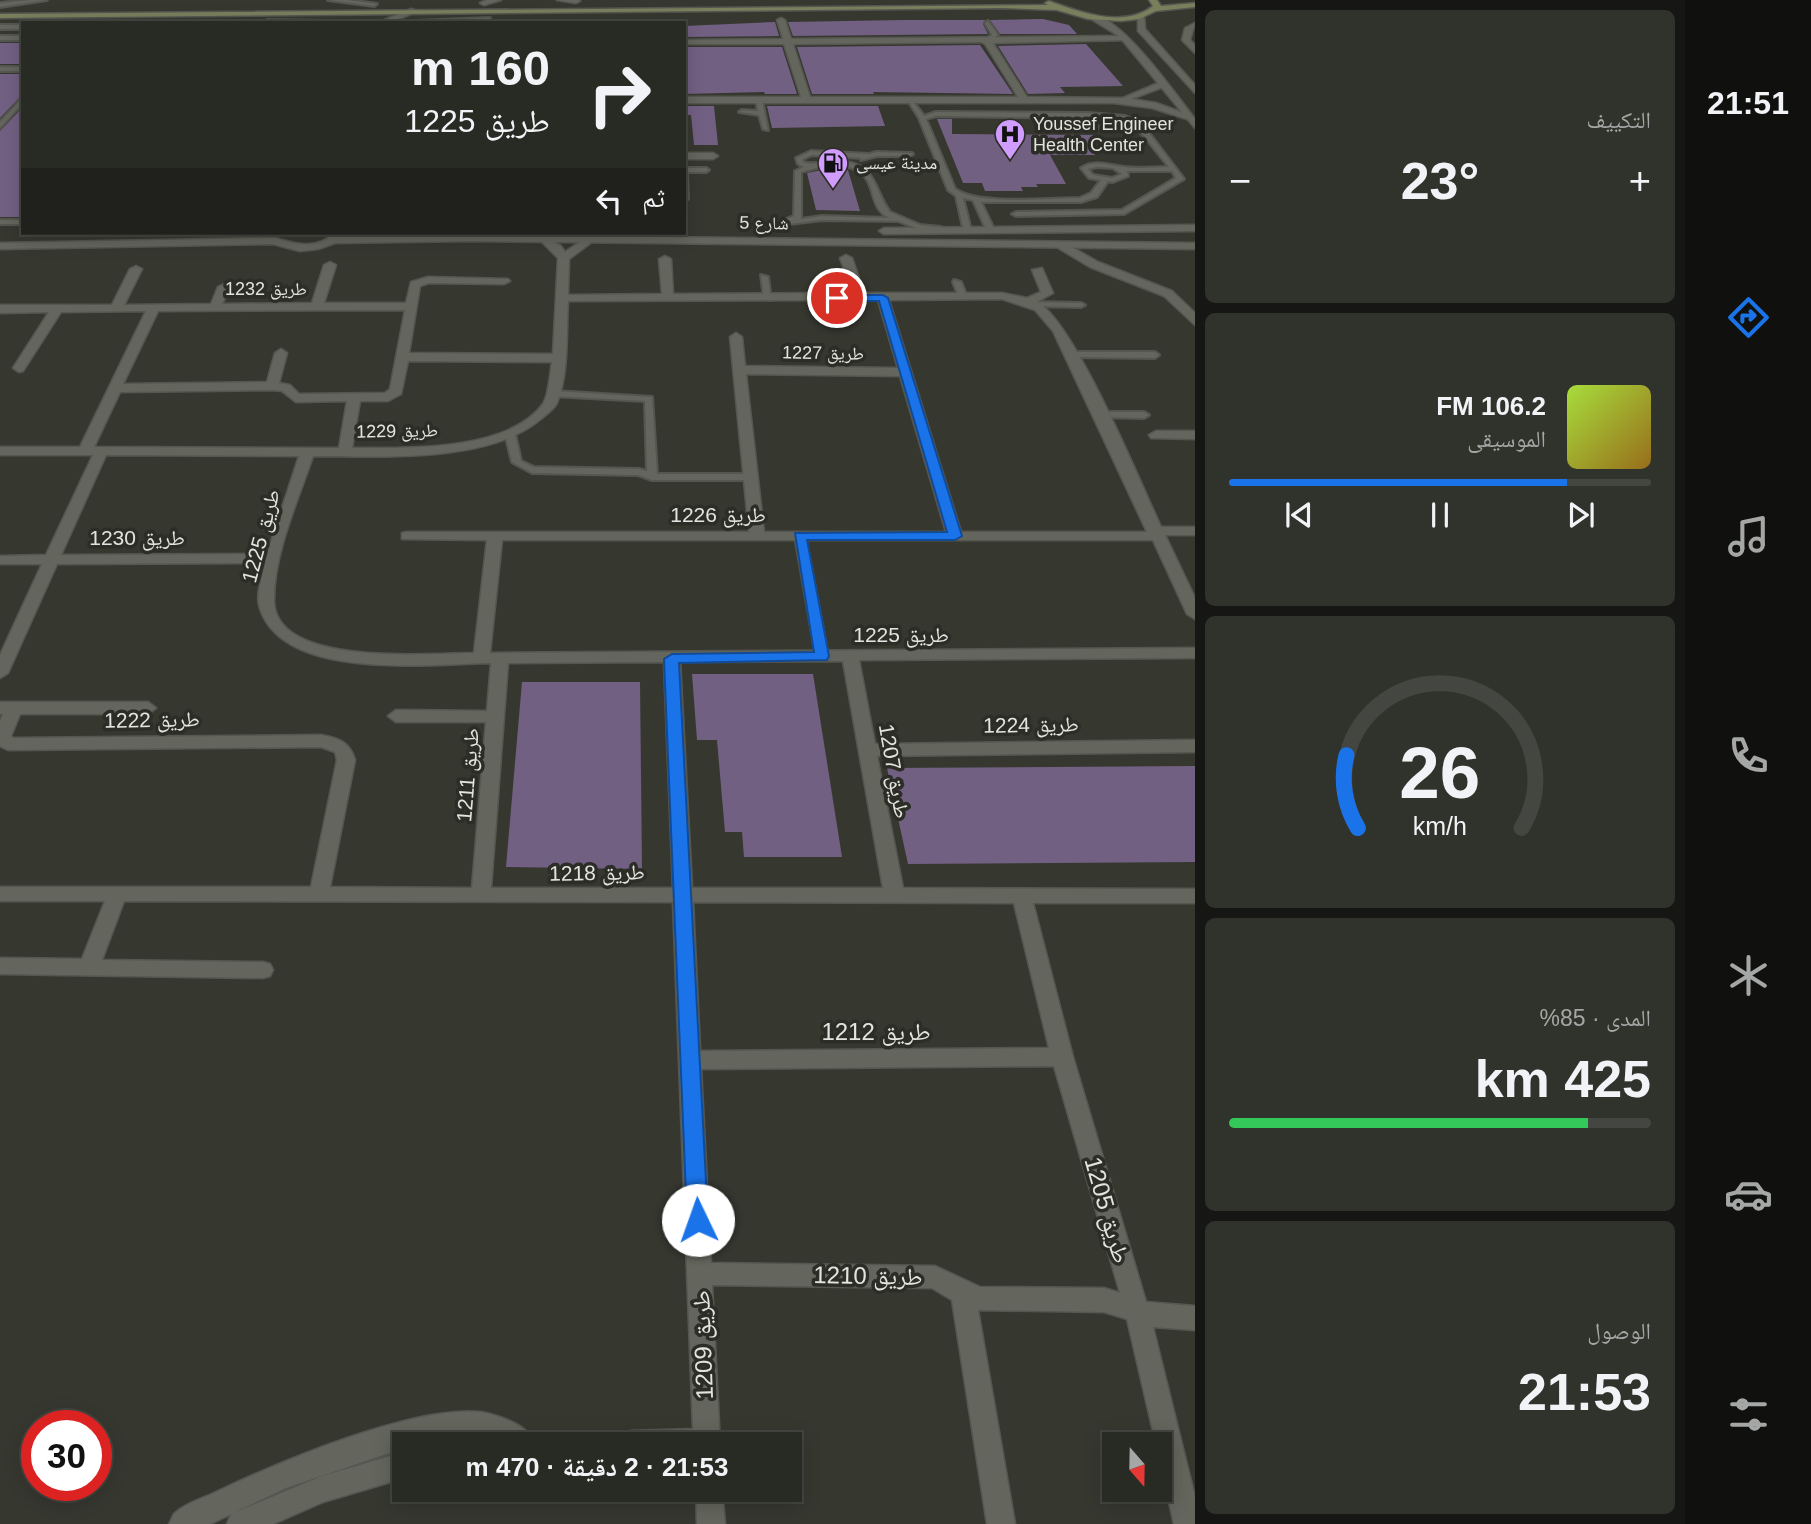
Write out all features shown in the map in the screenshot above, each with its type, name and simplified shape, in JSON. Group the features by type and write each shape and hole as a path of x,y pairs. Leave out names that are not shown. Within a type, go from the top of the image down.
{"main road":[{"path":"0,6 735,0"},
{"path":"1047,0 1057,8"},
{"path":"0,16 1002,6 1057,8 1094,17 1141,16 1155,5 1195,5"}],"street":[{"path":"484,3 498,0"},
{"path":"561,0 576,1"},
{"path":"386,21 414,11"},
{"path":"365,12 377,21"},
{"path":"1141,16 1141,29 1195,90"},
{"path":"1094,17 1126,38 1195,125"},
{"path":"781,20 807,100"},
{"path":"1195,25 1188,30 1186,40 1195,50"},
{"path":"686,42 1126,38"},
{"path":"988,40 1024,100"},
{"path":"1114,100 1139,95 1163,84"},
{"path":"686,100 1114,100 1153,105 1187,116"},
{"path":"686,156 713,156"},
{"name":"شارع 5","path":"686,231 1195,229"},
{"path":"1139,231 1119,236 1073,237 1059,244 1088,265 1176,296 1195,321"},
{"path":"0,235 21,235"},
{"name":"شارع 5","path":"274,237 298,247 318,246 337,236 1195,246"},
{"path":"0,246 274,237"},
{"path":"543,239 557,248 565,258 555,394"},
{"path":"565,258 590,239"},
{"path":"1098,245 1091,252 1091,261 1111,273"},
{"path":"846,258 860,298"},
{"path":"665,259 668,298"},
{"name":"طريق 1232","path":"317,306 330,265"},
{"path":"117,307 136,269"},
{"path":"1031,303 1046,293 1038,270"},
{"path":"115,388 272,386 286,388 296,398 383,398 394,393 413,287 423,281 504,281"},
{"name":"طريق 1232","path":"215,307 224,287"},
{"path":"1,309 10,294"},
{"path":"561,298 1002,296 1031,303 1052,317 1073,355 1195,614"},
{"path":"883,298 955,536"},
{"name":"طريق 1232","path":"1,309 409,306"},
{"path":"85,451 154,307"},
{"path":"19,368 58,308"},
{"path":"736,337 757,536"},
{"path":"272,386 281,353"},
{"path":"402,357 559,358"},
{"name":"طريق 1227","path":"739,370 907,372"},
{"name":"طريق 1229","path":"0,451 439,451 467,447 510,434 540,415 555,394"},
{"path":"345,451 354,398"},
{"path":"1156,435 1195,435"},
{"path":"0,673 101,452"},
{"name":"طريق 1225","path":"307,452 273,558 266,602 276,628 310,648 354,659 672,659 1195,653"},
{"name":"طريق 1226","path":"407,536 955,536 1195,531"},
{"path":"481,658 495,536"},
{"name":"طريق 1230","path":"0,560 273,558"},
{"name":"طريق 1207","path":"850,657 894,894"},
{"name":"طريق 1211","path":"481,897 500,658"},
{"name":"طريق 1209","path":"672,659 707,1432"},
{"name":"طريق 1222","path":"148,708 7,708 2,746 321,741 337,745 346,754 346,760 319,895"},
{"path":"396,716 495,717"},
{"name":"طريق 1224","path":"867,750 1195,746"},
{"name":"طريق 1218","path":"0,894 481,897 894,894 1022,897 1195,896"},
{"path":"89,967 117,894"},
{"name":"طريق 1205","path":"1022,897 1062,1057 1137,1311 1188,1524"},
{"path":"0,966 263,970"},
{"name":"طريق 1212","path":"690,1060 1062,1057"},
{"name":"طريق 1210","path":"700,1274 935,1277 963,1294 980,1299 1104,1300 1166,1318 1195,1318"},
{"path":"963,1294 1001,1524"},
{"path":"416,1432 447,1425 492,1426 502,1432"},
{"path":"183,1524 284,1478 392,1440"},
{"path":"242,1524 322,1489 392,1469"},
{"path":"710,1502 711,1524"}],"lane":[{"path":"0,6 44,0"},
{"path":"331,0 374,4"},
{"path":"452,21 488,19"},
{"path":"984,23 988,40 994,37 994,32"},
{"path":"984,23 994,32 1006,35 1008,41"},
{"path":"0,27 21,27"},
{"path":"0,38 21,38"},
{"path":"0,69 21,69"},
{"path":"759,100 765,129"},
{"path":"909,100 922,118 952,190 959,195 976,200 1064,201 1090,197 1105,180"},
{"path":"929,100 936,114"},
{"path":"0,126 21,101"},
{"path":"741,112 762,113"},
{"path":"922,118 936,114 1088,115 1128,118 1135,122 1147,136 1147,141 1180,177 1178,183 1132,209 1119,213 1016,214"},
{"path":"1088,115 1096,127"},
{"path":"870,156 856,166 809,166 800,163 799,158 811,153 870,156 911,154"},
{"path":"1114,166 1124,160"},
{"path":"1123,169 1126,175 1124,177 1105,180 1087,174 1084,169 1092,165 1123,169 1173,169"},
{"path":"789,223 798,217 798,171 809,166"},
{"path":"856,166 870,178 880,206 887,214 905,222"},
{"path":"686,171 706,170"},
{"path":"959,195 967,230"},
{"path":"976,200 990,229"},
{"path":"1064,201 1072,213"},
{"path":"765,231 789,223 846,218 877,218 941,229"},
{"path":"0,222 21,222"},
{"path":"764,277 768,298"},
{"path":"957,282 963,297"},
{"path":"1031,303 1081,305"},
{"path":"1073,355 1155,355"},
{"path":"555,394 649,399 652,477"},
{"path":"1100,415 1144,415"},
{"path":"510,434 517,462 525,468 639,472 652,477 750,477"},
{"path":"800,536 822,656"}],"building":[{"path":"1043,19 1069,25 1077,34 1000,34 990,20"},
{"path":"985,20 983,24 988,34 793,36 788,22"},
{"path":"775,22 779,36 686,37 686,26"},
{"path":"0,43 21,43 21,64 0,64"},
{"path":"1086,44 1123,86 1060,87 1065,93 1028,94 998,46"},
{"path":"980,45 1013,94 812,94 797,47"},
{"path":"686,47 782,47 797,94 686,94"},
{"path":"0,74 21,74 21,96 0,118"},
{"path":"686,106 714,106 718,145 694,145 691,115 686,115"},
{"path":"767,106 878,106 885,126 772,128"},
{"path":"21,109 21,217 0,217 0,131"},
{"name":"Youssef Engineer Health Center","path":"937,119 952,119 952,134 1096,135 1095,155 1050,155 1066,184 1036,184 1038,187 1021,187 1023,191 985,191 982,183 963,183"},
{"name":"مدينة عيسى","path":"848,170 860,211 816,210 807,173"},
{"path":"692,674 813,674 842,857 744,857 742,832 725,832 717,740 697,740"},
{"path":"522,682 640,682 642,869 506,867"},
{"path":"1195,766 1195,862 908,864 887,768"}],"place":[{"name":"Youssef Engineer Health Center","path":"1010,161"},
{"name":"مدينة عيسى","path":"833,190"}],"route":[{"path":"698,1220 672,659 822,656 800,536 955,536 883,298 837,298"}]}
